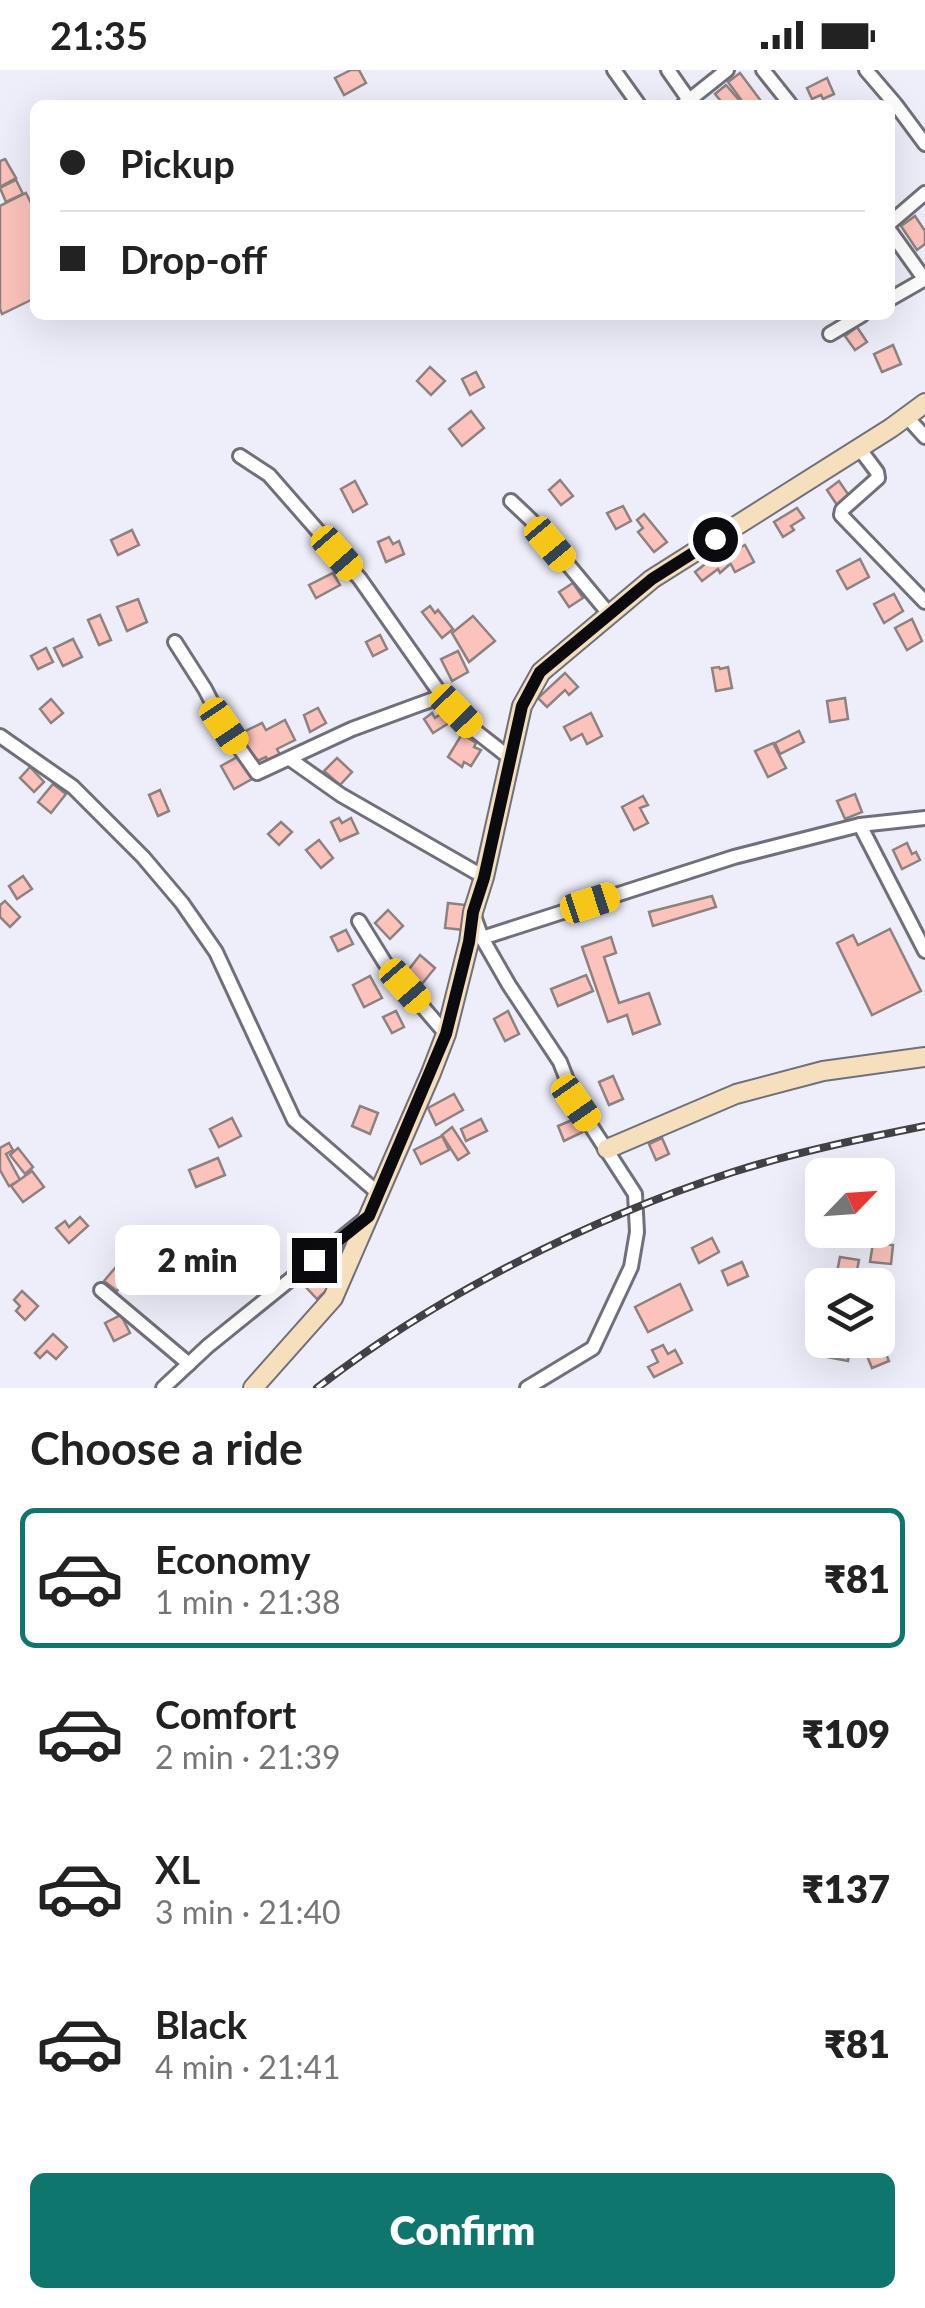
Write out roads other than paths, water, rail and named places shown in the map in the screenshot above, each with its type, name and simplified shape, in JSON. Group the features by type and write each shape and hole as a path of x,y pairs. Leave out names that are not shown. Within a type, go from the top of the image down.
{"street":[{"path":"614,70 635,100"},
{"path":"668,70 685,100"},
{"path":"689,100 727,70"},
{"path":"763,70 783,100"},
{"path":"866,70 890,100"},
{"path":"895,106 925,144"},
{"path":"895,219 925,193"},
{"path":"895,238 925,279 895,296"},
{"path":"830,334 854,320"},
{"path":"253,1388 333,1298 446,1034 522,706 540,672 652,579 925,403"},
{"path":"906,416 925,437"},
{"path":"859,448 878,478 841,515 925,602"},
{"path":"240,456 269,475 360,579 442,696 470,726 510,758"},
{"path":"511,501 610,614"},
{"path":"175,642 206,689 224,726 257,773 352,730 442,696"},
{"path":"0,736 73,787 144,857 216,952 294,1120 378,1192"},
{"path":"290,759 341,795 484,878"},
{"path":"482,938 734,857 860,825 925,818"},
{"path":"860,825 925,950"},
{"path":"473,912 482,938 509,985 560,1062 576,1103 635,1194 637,1232 630,1267 593,1348 528,1388"},
{"path":"359,921 384,963 446,1034"},
{"path":"607,1149 736,1094 823,1071 925,1058"},
{"path":"163,1388 274,1291 369,1216"},
{"path":"100,1290 189,1364"}],"railway":[{"path":"317,1388 463,1291 624,1212 757,1165 925,1126"}]}
